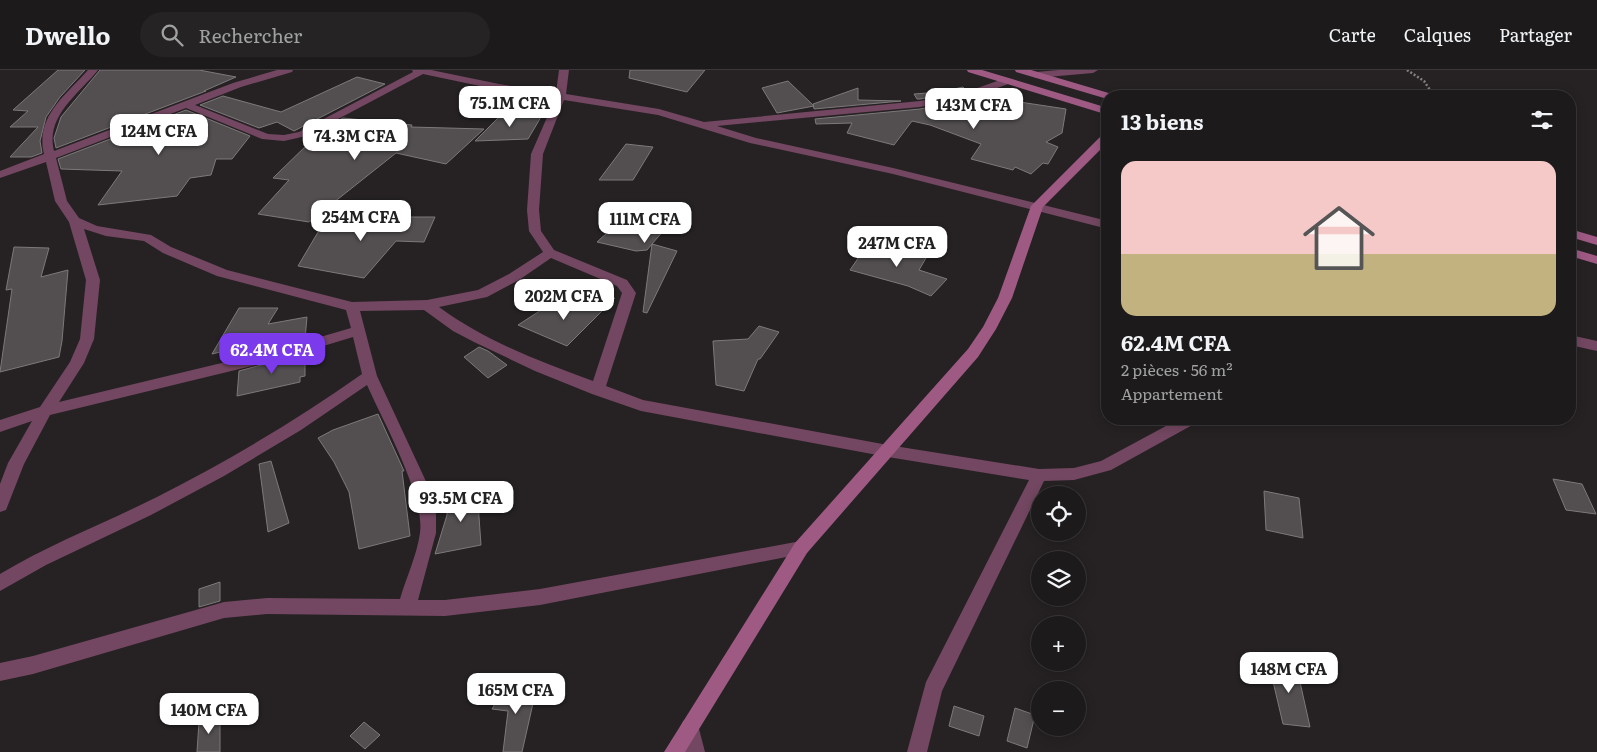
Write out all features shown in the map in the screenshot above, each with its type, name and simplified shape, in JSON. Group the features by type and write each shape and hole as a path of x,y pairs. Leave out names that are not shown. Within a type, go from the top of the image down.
{"street":[{"path":"0,505 16,463 45,411 77,362 87,339 93,280 75,221 61,201 46,141 50,121 93,70"},
{"path":"0,175 253,80 288,70"},
{"path":"564,70 560,96 537,154 533,210 535,231 550,254 622,283 629,293 597,390"},
{"path":"972,70 1101,110"},
{"path":"1020,70 1101,94"},
{"path":"1036,75 1056,71 1093,70"},
{"path":"187,105 266,137 284,138 302,134 420,71 632,107 754,141 893,171 1101,223"},
{"path":"702,125 920,104 968,95 1006,81"},
{"path":"674,752 801,548 973,353 989,329 1005,298 1037,206 1101,142"},
{"path":"75,221 106,232 147,238 167,250 222,273 352,307 427,305 482,294 514,277 550,254"},
{"path":"1576,235 1597,241"},
{"path":"1576,254 1597,260"},
{"path":"427,305 465,332 540,367 597,390 642,405 888,451 1039,475 1074,474 1105,466 1180,425"},
{"path":"352,307 370,376 422,490 428,514 428,533 407,607"},
{"path":"0,426 45,411 246,364 359,330"},
{"path":"1576,341 1597,346"},
{"path":"0,583 48,556 168,500 281,435 329,405 370,376"},
{"path":"917,752 933,689 1039,475"},
{"path":"0,672 33,665 224,610 266,606 445,608 540,597 801,548"},
{"path":"690,728 695,752"}],"path":[{"path":"1407,70 1424,81 1430,90"}],"building":[{"path":"58,70 85,70 60,97 46,117 40,141 42,153 31,157 10,157 38,127 10,127 28,111 13,110"},
{"path":"100,70 199,70 236,77 204,91 206,91 56,148 54,138 61,117"},
{"path":"630,70 705,70 687,92 629,78"},
{"path":"357,77 385,84 294,131 277,122 259,128 200,105 223,96 281,112"},
{"path":"788,81 814,106 777,113 762,88"},
{"path":"963,87 966,90 920,99 917,99 914,94 940,92"},
{"path":"858,88 858,100 901,101 814,109 813,104"},
{"path":"974,98 980,99 994,120 1013,101 1066,109 1062,133 1046,142 1058,147 1048,164 1043,163 1031,174 1015,167 1013,170 971,159 981,144 930,125 912,121 894,145 847,133 852,123 816,124 815,119 920,109"},
{"path":"186,110 250,136 232,159 216,159 211,175 190,178 177,196 98,205 122,171 61,169 58,159"},
{"path":"502,114 541,117 528,139 475,141"},
{"path":"343,118 412,125 411,127 484,129 446,164 396,153 309,222 258,214 289,180 273,178 311,141 306,138"},
{"path":"626,144 653,147 633,180 599,180"},
{"path":"638,205 676,216 647,250 636,251 597,242"},
{"path":"327,217 435,217 424,242 396,241 364,278 298,266"},
{"path":"870,241 926,258 919,270 947,279 931,296 908,286 850,270"},
{"path":"652,244 677,251 647,313 643,312"},
{"path":"14,247 49,248 41,277 68,270 62,341 59,357 0,372 12,289 6,290"},
{"path":"615,298 567,346 518,325 552,303 563,311"},
{"path":"239,308 278,308 268,324 307,317 305,339 240,357 241,347 212,354"},
{"path":"759,326 779,332 760,359 758,359 744,391 716,385 713,341 748,339"},
{"path":"479,347 488,351 507,365 488,378 464,357"},
{"path":"305,353 305,376 300,377 300,382 237,396 239,371"},
{"path":"378,414 404,471 402,471 410,536 359,549 349,492 334,462 318,438 333,430"},
{"path":"271,461 289,523 268,532 259,464"},
{"path":"1553,479 1582,484 1596,514 1566,510"},
{"path":"477,489 481,545 435,554 447,515 446,496"},
{"path":"1264,491 1299,498 1303,538 1266,530"},
{"path":"220,582 220,601 199,607 199,589"},
{"path":"1268,660 1296,664 1310,727 1283,724"},
{"path":"506,685 536,690 522,752 503,752 508,711 492,709"},
{"path":"954,706 984,716 979,736 949,726"},
{"path":"1015,708 1031,714 1031,732 1027,748 1007,741"},
{"path":"220,715 220,752 197,752 199,722"},
{"path":"364,722 380,735 365,749 350,736"}]}
